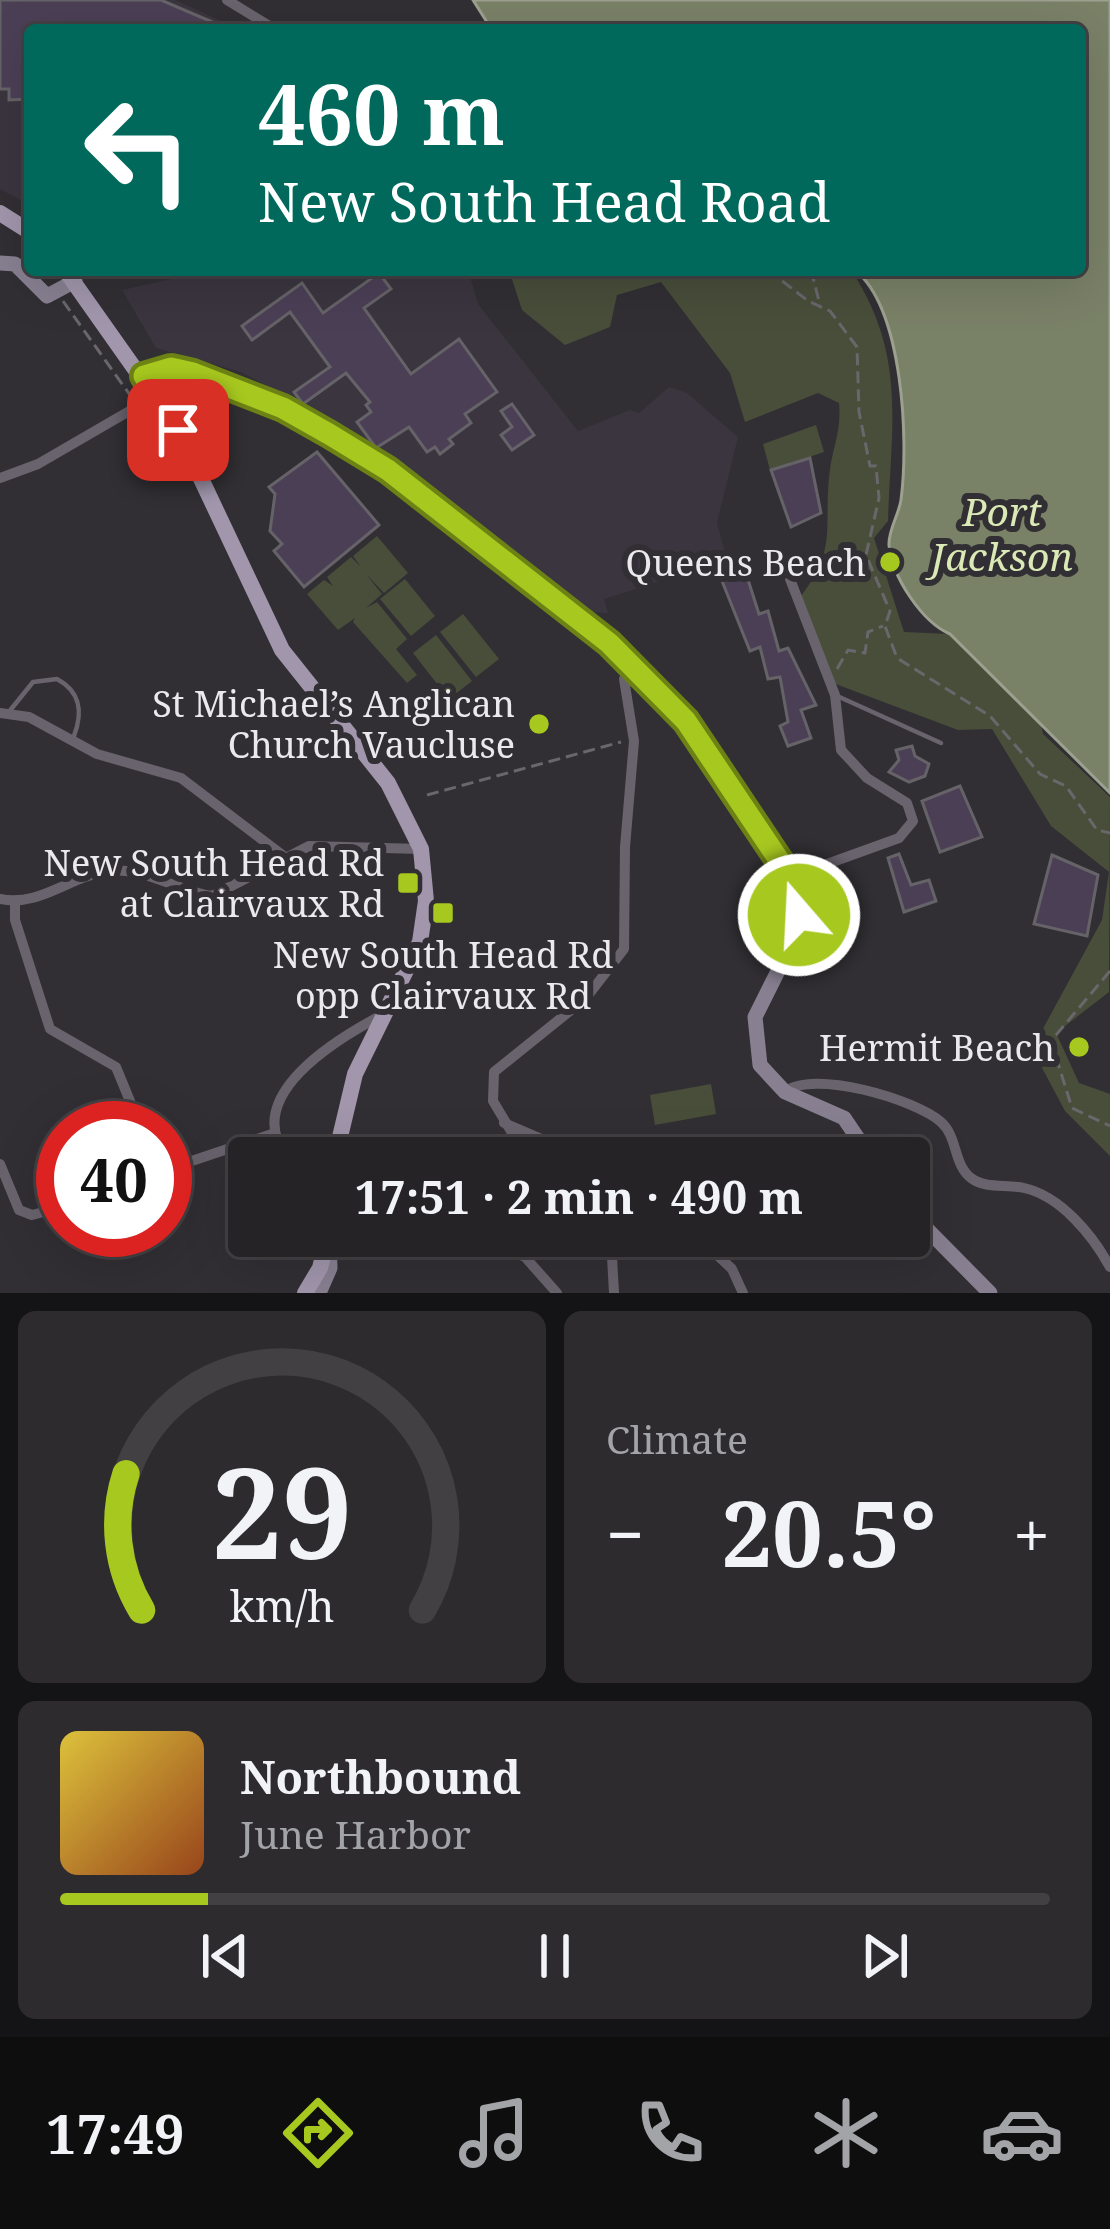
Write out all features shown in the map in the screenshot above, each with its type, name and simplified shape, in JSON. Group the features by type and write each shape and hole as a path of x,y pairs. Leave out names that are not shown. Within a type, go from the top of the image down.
{"main road":[{"path":"70,276 157,395 282,650 388,783 421,848 426,901 420,942 350,1086 339,1137"},
{"path":"305,1293 323,1257"}],"street":[{"path":"227,0 266,24"},
{"path":"27,276 47,296 58,294 70,276"},
{"path":"144,376 171,368 193,373 283,408 329,434 388,470 632,663 686,721 791,878 798,927 754,1023 760,1065 785,1092 844,1118 857,1137"},
{"path":"0,478 38,464 157,395"},
{"path":"790,579 836,695 841,750 867,778 907,802 913,821 899,838 791,878"},
{"path":"513,1137 491,1093 494,1072 586,998 624,949 625,847 634,741 624,683 632,663"},
{"path":"4,713 29,717 71,741 181,778 284,857"},
{"path":"0,899 15,902 112,871 212,896 228,892 284,857 319,844 421,848"},
{"path":"15,902 41,1016 59,1039 116,1067 130,1101"},
{"path":"277,1137 282,1094 344,1035 386,1013"},
{"path":"785,1092 808,1081 861,1090 939,1120 951,1135 963,1171 976,1182 1028,1188 1045,1198 1092,1234 1110,1267"},
{"path":"502,1121 538,1137"},
{"path":"192,1161 275,1133"},
{"path":"0,1164 20,1210 36,1214"},
{"path":"930,1232 990,1293"},
{"path":"319,1293 330,1268 329,1257"},
{"path":"525,1257 556,1293"},
{"path":"612,1257 614,1293"},
{"path":"719,1257 732,1269 743,1293"}],"lane":[{"path":"4,713 33,682 57,679 73,689 79,703 71,741"},
{"path":"836,695 941,743"}],"path":[{"path":"777,276 830,311 857,347 859,412 870,466 876,466 880,478 866,555 893,609 884,626 868,632 865,653 848,650 841,666 826,677"},
{"path":"813,276 821,307"},
{"path":"58,294 138,406"},
{"path":"884,626 904,663 990,716 1045,777 1066,787 1097,830 1110,833"},
{"path":"427,795 634,741"},
{"path":"1110,971 1051,1042 1072,1108 1110,1126"}],"shaded area":[{"path":"0,0 175,0 228,24 24,24 24,202 0,189"},
{"path":"184,276 470,276 478,304 578,431 630,410 639,413 669,387 687,393 738,437 717,523 727,560 604,599 608,613 589,612 488,529 358,435 241,372 156,348 122,290"},
{"path":"511,276 854,276 881,331 888,361 892,421 888,521 874,538 904,632 950,634 1040,720 1043,734 1110,797 1109,992 1056,1033 1079,1083 1110,1094 1110,1156 1065,1111 1032,1049 1102,920 1109,872 1051,826 992,729 958,730 833,683 801,596 820,565 827,538 839,403 818,393 745,422 730,373 661,282 617,295 610,327 565,345 522,310"},
{"path":"816,425 824,452 770,470 763,444"},
{"path":"377,536 408,573 384,593 366,574 382,594 366,608 377,602 407,639 396,649 417,675 407,683 353,622 355,618 338,630 307,594 324,580 333,586 327,577 351,557 361,567 353,556"},
{"path":"405,579 435,616 411,636 380,599"},
{"path":"463,614 499,659 476,677 440,632"},
{"path":"436,635 472,681 449,699 413,653"},
{"path":"711,1084 716,1114 655,1125 650,1095"}],"water":[{"name":"Port Jackson","path":"473,0 1110,0 1110,793 950,634 929,620 902,584 889,545 903,474 899,377 884,314 860,276 1086,276 1086,24 488,24"}],"building":[{"path":"0,0 161,0 217,24 24,24 24,99 9,100 9,89 0,89"},
{"path":"381,276 391,289 364,308 411,374 459,339 497,392 465,414 471,423 449,439 453,444 440,454 435,447 427,452 409,427 376,448 357,422 371,412 366,405 370,402 346,373 303,404 294,392 330,367 290,312 252,340 242,326 302,283 323,313"},
{"path":"512,404 534,435 512,450 501,435 512,427 501,411"},
{"path":"317,452 379,525 304,587 274,551 282,544 270,531 275,494 269,487"},
{"path":"810,458 821,513 791,527 771,470"},
{"path":"743,564 759,614 768,611 779,651 788,648 816,705 801,710 811,738 788,746 780,726 788,722 780,677 768,679 760,647 750,651 720,576"},
{"path":"912,746 915,756 929,764 925,776 909,782 889,772 899,760 896,750"},
{"path":"960,786 982,837 940,852 922,801"},
{"path":"899,854 911,885 929,880 936,901 904,912 888,858"},
{"path":"1052,855 1098,875 1087,936 1034,924"}],"place":[{"name":"Queens Beach","path":"890,562"},
{"name":"St Michael’s Anglican Church Vaucluse","path":"539,724"},
{"name":"New South Head Rd at Clairvaux Rd","path":"408,883"},
{"name":"New South Head Rd opp Clairvaux Rd","path":"443,913"},
{"name":"Hermit Beach","path":"1079,1047"}],"route":[{"path":"178,430 144,376 180,369 241,391 283,408 388,470 647,677 686,721 774,850 791,878 799,915"}]}
